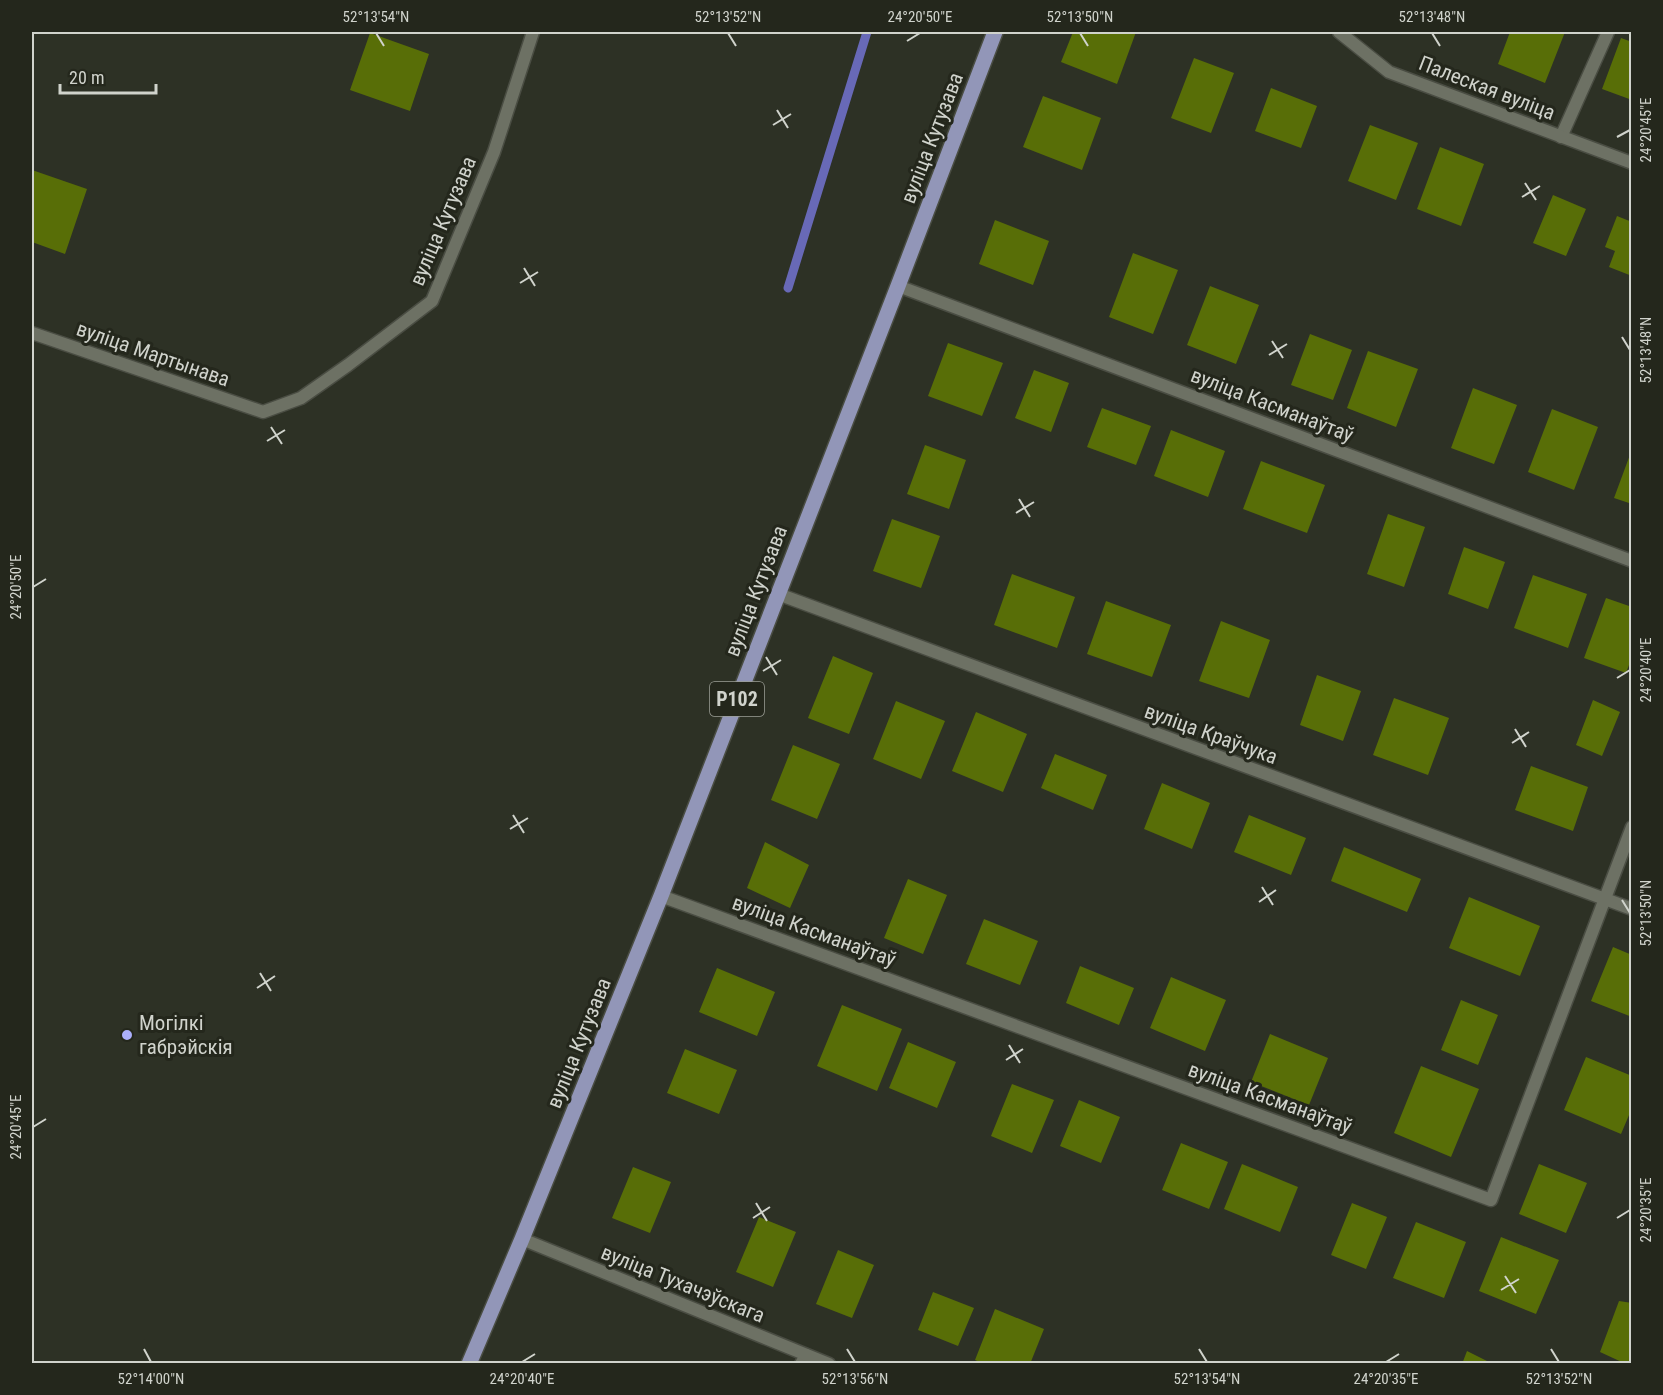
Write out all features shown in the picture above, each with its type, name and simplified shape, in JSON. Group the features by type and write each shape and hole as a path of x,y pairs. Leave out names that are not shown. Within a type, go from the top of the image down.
{"main road":[{"name":"вуліца Кутузава","path":"470,1364 661,896 995,32"}],"street":[{"name":"вуліца Кутузава","path":"263,412 301,398 432,301 494,152 533,32"},
{"name":"Палеская вуліца","path":"1339,32 1389,72 1632,163"},
{"path":"1561,137 1608,32"},
{"name":"вуліца Касманаўтаў","path":"898,286 1632,561"},
{"name":"вуліца Мартынава","path":"32,333 263,412"},
{"name":"вуліца Краўчука","path":"778,594 1632,909"},
{"name":"вуліца Касманаўтаў","path":"661,896 1491,1200 1632,827"},
{"name":"вуліца Тухачэўскага","path":"522,1239 803,1359 830,1364"}],"building":[{"path":"1073,32 1136,32 1117,84 1061,62"},
{"path":"1510,32 1565,32 1545,83 1498,64"},
{"path":"370,33 429,54 410,111 350,90"},
{"path":"1621,38 1632,42 1632,100 1602,89"},
{"path":"1194,58 1234,73 1211,133 1171,118"},
{"path":"1271,88 1317,106 1301,148 1255,131"},
{"path":"1043,96 1101,118 1082,170 1023,147"},
{"path":"1370,125 1418,143 1396,200 1348,181"},
{"path":"1440,147 1484,164 1461,226 1417,209"},
{"path":"32,170 87,189 65,254 32,242"},
{"path":"1553,195 1586,209 1566,256 1533,243"},
{"path":"1617,216 1632,222 1632,276 1609,267 1615,251 1605,247"},
{"path":"995,220 1049,241 1033,285 979,264"},
{"path":"1133,253 1178,270 1153,334 1109,317"},
{"path":"1210,286 1259,305 1236,364 1187,345"},
{"path":"1310,334 1352,350 1333,400 1291,385"},
{"path":"948,343 1003,363 982,416 928,396"},
{"path":"1368,351 1418,369 1396,427 1347,408"},
{"path":"1034,370 1069,383 1051,432 1015,418"},
{"path":"1473,388 1517,405 1494,464 1451,448"},
{"path":"1102,408 1151,426 1136,465 1087,447"},
{"path":"1552,409 1598,427 1574,490 1528,472"},
{"path":"1171,430 1225,451 1208,497 1154,476"},
{"path":"925,445 966,460 949,509 907,494"},
{"path":"1632,452 1632,504 1614,498"},
{"path":"1261,461 1325,485 1307,533 1243,509"},
{"path":"1388,514 1425,527 1404,587 1367,574"},
{"path":"892,519 940,536 921,588 873,571"},
{"path":"1464,547 1505,562 1488,609 1448,594"},
{"path":"1012,574 1075,597 1057,648 994,625"},
{"path":"1533,575 1587,594 1568,648 1514,628"},
{"path":"1606,598 1632,607 1632,657 1626,673 1584,658"},
{"path":"1106,601 1171,625 1152,677 1087,654"},
{"path":"1221,621 1270,640 1249,698 1199,681"},
{"path":"833,656 873,673 849,734 808,718"},
{"path":"1317,675 1361,691 1343,741 1300,725"},
{"path":"1394,698 1449,718 1428,775 1373,755"},
{"path":"1593,700 1620,712 1602,756 1576,745"},
{"path":"896,701 945,721 921,779 873,759"},
{"path":"976,712 1027,734 1003,792 952,771"},
{"path":"793,745 840,764 817,819 771,800"},
{"path":"1055,754 1107,775 1093,810 1041,788"},
{"path":"1531,766 1588,787 1573,831 1515,810"},
{"path":"1162,783 1210,803 1192,849 1144,829"},
{"path":"1249,815 1306,838 1291,875 1234,852"},
{"path":"765,842 809,865 790,908 747,888"},
{"path":"1344,847 1421,879 1407,912 1331,881"},
{"path":"908,879 947,895 923,954 884,938"},
{"path":"1469,897 1540,926 1520,976 1449,948"},
{"path":"984,919 1038,941 1020,985 966,964"},
{"path":"1613,947 1632,955 1632,1017 1591,1001"},
{"path":"1080,966 1134,988 1119,1025 1066,1003"},
{"path":"717,968 775,992 757,1036 699,1012"},
{"path":"1171,977 1226,1000 1205,1051 1150,1028"},
{"path":"1461,1000 1498,1015 1478,1065 1441,1050"},
{"path":"842,1005 902,1029 877,1091 817,1066"},
{"path":"1270,1034 1328,1058 1309,1105 1251,1082"},
{"path":"908,1042 956,1062 937,1108 889,1088"},
{"path":"685,1049 737,1070 719,1114 667,1093"},
{"path":"1586,1057 1632,1076 1632,1108 1621,1134 1564,1110"},
{"path":"1421,1066 1479,1089 1451,1157 1394,1133"},
{"path":"1012,1084 1054,1100 1032,1153 991,1136"},
{"path":"1079,1100 1120,1117 1101,1163 1060,1146"},
{"path":"1181,1143 1228,1162 1209,1209 1162,1190"},
{"path":"1242,1164 1298,1187 1280,1232 1224,1209"},
{"path":"1539,1164 1587,1183 1566,1233 1519,1214"},
{"path":"633,1167 671,1182 650,1233 612,1218"},
{"path":"1352,1203 1387,1217 1366,1269 1331,1255"},
{"path":"759,1217 796,1232 773,1287 736,1272"},
{"path":"1416,1222 1466,1242 1444,1298 1393,1278"},
{"path":"1501,1237 1559,1260 1536,1314 1479,1291"},
{"path":"838,1250 874,1265 852,1318 816,1304"},
{"path":"933,1292 974,1308 958,1346 918,1330"},
{"path":"1619,1301 1632,1303 1632,1364 1626,1364 1600,1352"},
{"path":"995,1309 1044,1329 1030,1364 984,1364 975,1360"},
{"path":"1467,1351 1493,1364 1462,1364"}],"waterway":[{"path":"788,288 867,32"}],"place":[{"name":"Могілкі габрэйскія","path":"127,1035"}]}
